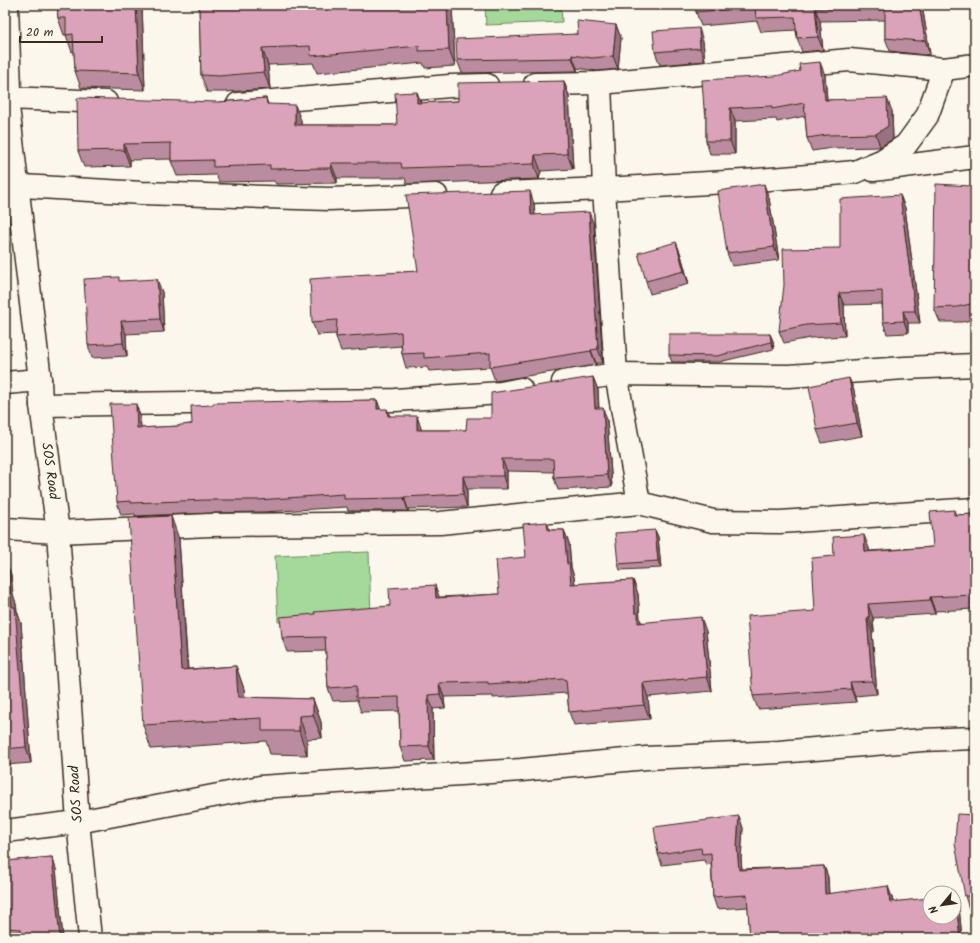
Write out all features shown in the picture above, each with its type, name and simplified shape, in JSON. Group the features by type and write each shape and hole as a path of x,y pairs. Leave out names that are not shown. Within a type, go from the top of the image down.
{"street":[{"name":"SOS Road","path":"7,5 7,93 11,186 40,380 41,405 58,532 78,822 90,938"},
{"path":"218,105 225,106 450,86 600,83 849,60 944,69 975,65"},
{"path":"855,172 883,160 906,145 927,116 944,69"},
{"path":"600,83 604,189 616,374 639,503"},
{"path":"7,93 124,102"},
{"path":"478,194 744,181 855,172 975,157"},
{"path":"11,186 142,194 328,199 454,194"},
{"path":"41,405 396,400 501,393 616,374 789,376 975,365"},
{"path":"5,383 40,380"},
{"path":"5,529 58,532 210,524 440,523 639,503 713,522 780,522 975,509"},
{"path":"5,831 78,822 260,787 521,770 646,758 779,752 922,740 975,738"}],"green space":[{"path":"485,5 561,5 562,22 486,25"},
{"path":"369,552 371,619 278,622 275,556"}],"building":[{"path":"57,5 136,5 139,73 75,71 73,34 66,35 66,18 58,18"},
{"path":"199,5 447,5 449,50 419,51 419,46 311,56 310,46 262,48 264,72 219,76 201,75"},
{"path":"696,5 919,5 925,40 920,41 885,38 885,6 815,8 818,37 797,38 795,17 756,18 755,7 696,12"},
{"path":"577,21 616,25 613,56 592,58 572,55 572,58 457,60 456,39 578,34"},
{"path":"699,28 700,48 655,52 653,31"},
{"path":"820,62 825,100 887,98 888,126 876,134 827,135 807,138 804,103 772,109 772,106 730,108 730,141 706,141 706,109 704,109 702,80 775,76 800,71 799,64"},
{"path":"564,81 567,154 535,155 534,164 402,168 401,163 331,163 331,168 270,169 270,165 213,167 213,160 171,161 171,143 124,144 124,150 78,151 77,98 219,102 266,98 267,104 295,105 295,125 397,125 395,93 417,92 417,103 458,101 458,83"},
{"path":"971,160 975,160 975,303 957,307 934,308 936,184 971,186"},
{"path":"764,184 774,247 727,253 718,191"},
{"path":"530,191 531,215 589,212 598,349 490,367 490,353 424,358 424,353 402,354 401,332 336,337 337,320 312,322 310,279 418,271 406,195"},
{"path":"900,195 915,311 903,311 904,321 883,322 882,291 839,293 841,323 806,325 779,331 784,285 783,249 840,248 840,199"},
{"path":"676,242 684,271 646,281 638,253"},
{"path":"119,277 119,281 157,279 160,319 121,321 123,343 88,345 84,279"},
{"path":"669,334 770,334 771,342 717,356 669,355"},
{"path":"593,377 595,408 603,408 607,475 554,478 553,459 502,459 503,476 463,476 463,494 404,498 344,499 344,494 258,500 117,502 110,404 136,404 137,428 192,424 191,406 213,405 213,403 377,400 377,409 387,409 388,416 417,416 417,430 466,430 467,418 491,418 491,393"},
{"path":"849,378 857,423 817,430 809,386"},
{"path":"954,510 954,515 975,514 975,595 930,597 930,600 868,604 869,618 867,618 872,681 850,682 851,689 753,696 747,616 815,611 812,558 834,556 833,537 864,535 865,552 933,547 930,512"},
{"path":"171,516 181,670 236,666 238,697 313,699 313,715 299,716 299,731 262,731 262,718 143,725 129,518"},
{"path":"547,522 548,530 564,530 567,564 569,563 571,584 633,580 635,613 638,613 638,623 701,617 707,677 643,683 644,705 569,712 566,680 564,681 564,679 488,684 488,682 439,683 440,694 428,695 429,746 400,747 399,697 356,698 356,686 328,688 325,637 282,638 280,617 315,614 314,612 390,606 389,588 435,585 436,598 499,594 496,560 526,557 523,524"},
{"path":"655,530 658,561 618,564 615,533"},
{"path":"5,559 7,588 10,588 12,607 15,607 26,747 5,749"},
{"path":"957,814 975,815 975,896 965,896 955,844"},
{"path":"739,816 737,847 739,870 824,866 825,894 888,886 890,902 922,899 922,925 958,925 960,938 750,938 747,895 713,897 711,853 702,854 701,848 658,854 654,827"},
{"path":"52,857 60,938 21,938 21,929 5,928 5,861"}]}
